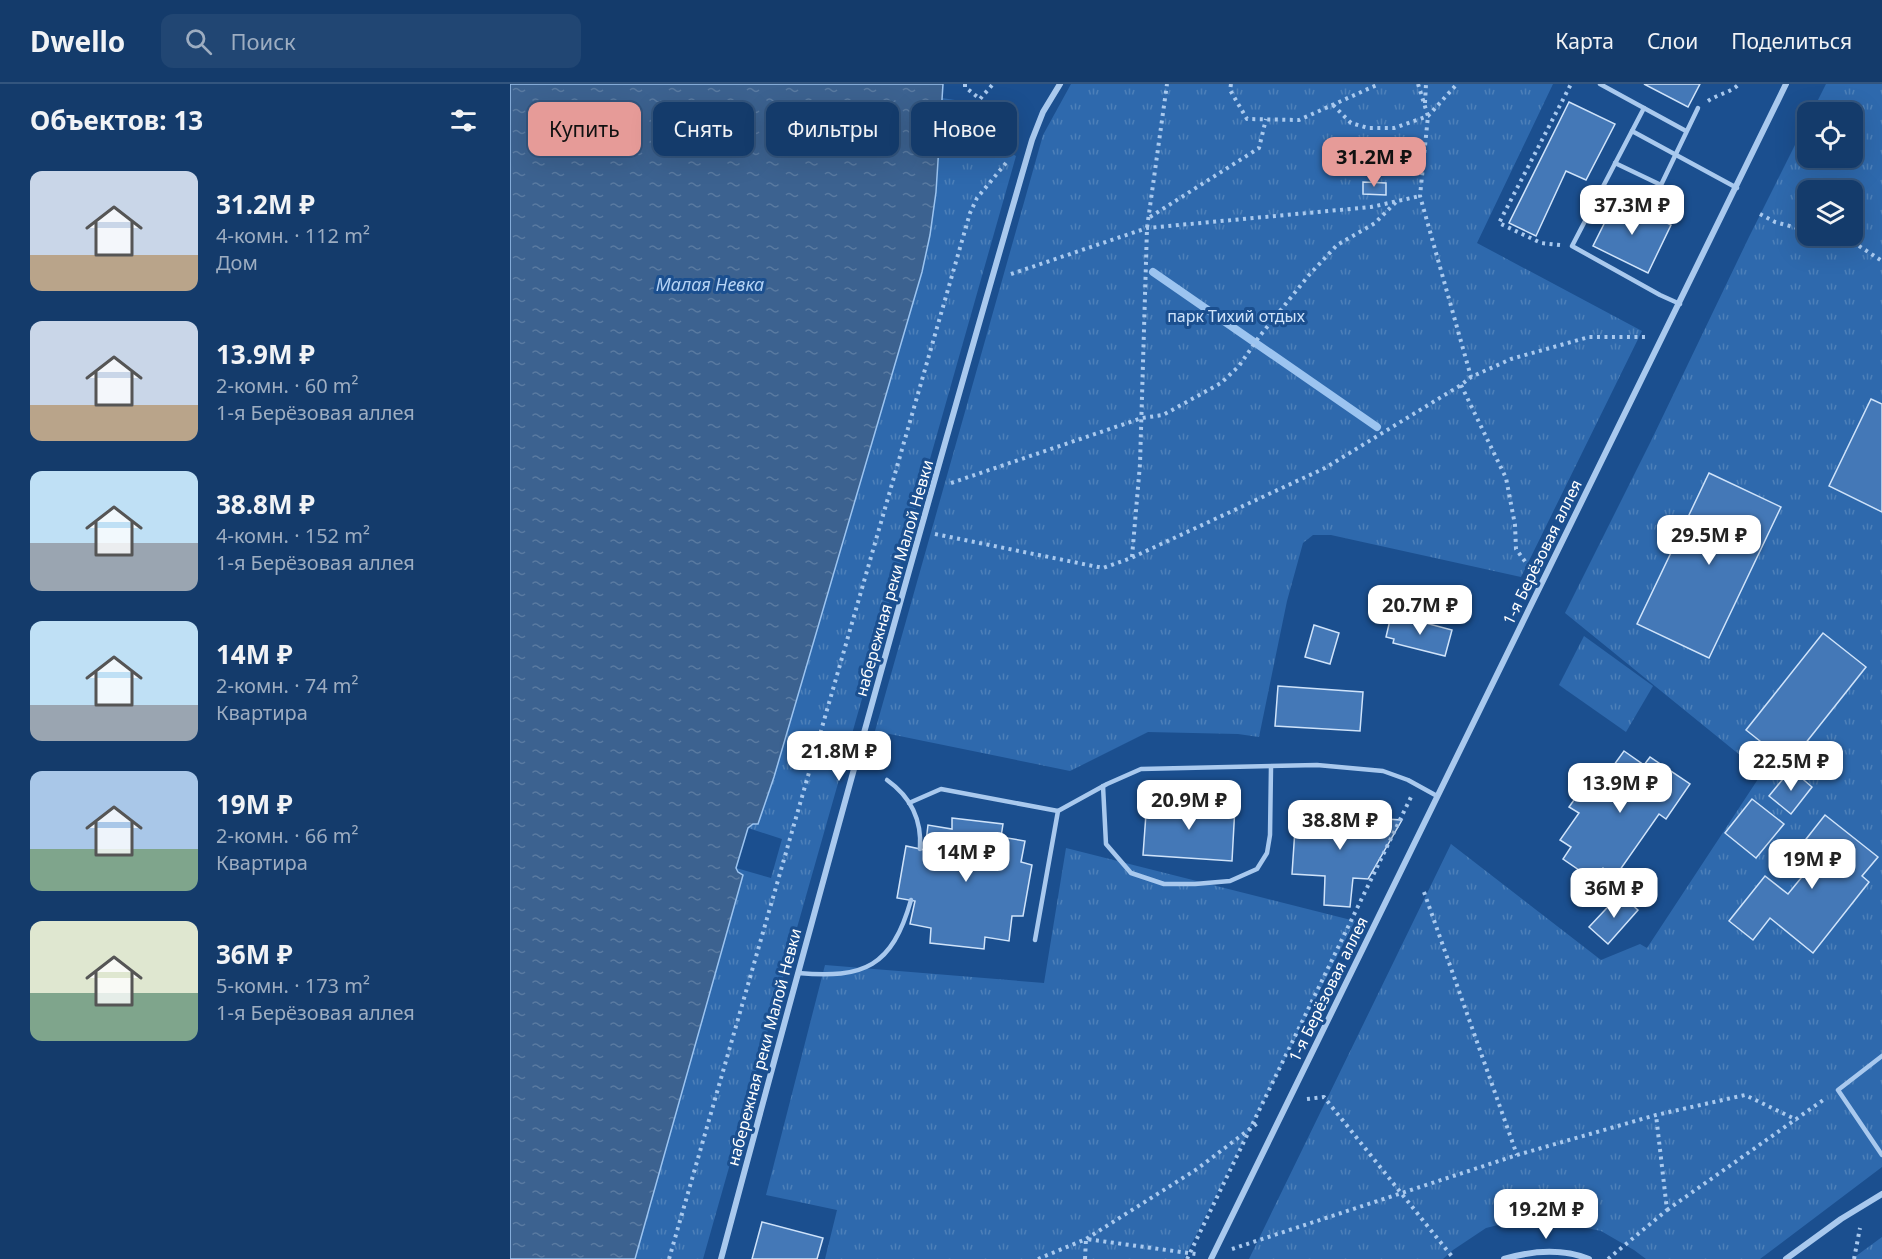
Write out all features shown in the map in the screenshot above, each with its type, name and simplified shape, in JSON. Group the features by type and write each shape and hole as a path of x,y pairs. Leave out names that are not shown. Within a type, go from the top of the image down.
{"street":[{"name":"набережная реки Малой Невки","path":"721,1259 982,312 1029,151 1043,112 1060,84"},
{"name":"1-я Берёзовая аллея","path":"1212,1257 1786,84"},
{"path":"1786,1259 1841,1219 1882,1194"},
{"path":"1503,1259 1523,1253 1564,1252 1589,1259"}],"lane":[{"path":"1600,84 1686,131"},
{"path":"1644,108 1572,246 1680,304"},
{"path":"1615,163 1661,185 1698,108"},
{"path":"1632,131 1737,188"},
{"path":"909,803 941,789 1058,811 1103,786 1141,769 1317,765 1383,771 1437,796"},
{"path":"1103,786 1106,844 1131,873 1164,884 1195,885 1230,881 1257,869 1267,853 1270,835 1271,766"},
{"path":"887,780 901,790 917,816 921,838 920,849"},
{"path":"1035,940 1058,811"},
{"path":"798,974 847,975 873,964 895,942 911,900"},
{"path":"1882,1056 1838,1090 1882,1155"}],"path":[{"path":"965,84 965,87 980,99 993,84"},
{"path":"1131,558 1140,464 1147,228 1167,84"},
{"path":"1231,84 1230,90 1247,118 1299,120 1379,84"},
{"path":"1418,84 1428,116 1420,196 1471,377"},
{"path":"1425,107 1426,84"},
{"path":"1332,105 1351,123 1368,128 1394,128 1428,116 1456,84"},
{"path":"1571,84 1499,223 1541,243 1572,246"},
{"path":"1698,108 1738,84"},
{"path":"1149,218 1259,148 1266,119"},
{"path":"669,1259 970,213 977,198 1006,163"},
{"path":"1011,274 1147,228 1371,207 1420,196"},
{"path":"950,484 1142,418 1163,415 1221,383 1239,366 1254,343 1337,245 1375,223 1397,201"},
{"path":"1760,214 1775,222 1797,228"},
{"path":"1859,246 1882,261"},
{"path":"934,533 1103,568 1131,558 1325,468 1471,377 1511,359 1589,337 1662,338"},
{"path":"1461,385 1506,478 1515,525 1515,549 1541,584"},
{"path":"1187,1259 1417,786"},
{"path":"1424,892 1517,1155"},
{"path":"1608,1259 1667,1210 1838,1090"},
{"path":"1086,1239 1212,1257 1517,1155 1656,1115 1745,1095 1797,1120"},
{"path":"1324,1097 1454,1259"},
{"path":"1656,1115 1667,1210"},
{"path":"1038,1259 1086,1239 1197,1169 1260,1121"},
{"path":"1854,1259 1860,1228"},
{"path":"1085,1259 1086,1239"}],"green space":[{"name":"парк Тихий отдых","path":"1071,84 1553,84 1477,243 1642,331 1521,577 1331,535 1313,535 1303,543 1287,601 1259,737 1238,734 1148,732 1070,771 875,731 1043,135"},
{"path":"1826,84 1882,84 1882,1167 1760,1259 1646,1259 1601,1231 1577,1226 1518,1220 1486,1228 1443,1259 1249,1259 1451,844 1601,960 1640,944 1647,948 1762,773 1565,613 1797,141 1797,168 1863,168 1863,102 1817,102"},
{"path":"942,98 962,102 942,102"},
{"path":"938,156 1016,156 703,1259 635,1259 743,875 736,868 771,878 782,839 748,828 753,824 922,272 933,207"},
{"path":"1584,636 1653,686 1626,732 1559,685"},
{"path":"1066,848 1355,921 1184,1259 825,1259 837,1210 766,1195 825,965 1044,983"},
{"path":"1882,1237 1882,1259 1852,1259"}],"water":[{"name":"Малая Невка","path":"510,84 943,84 942,102 911,102 911,156 938,156 930,235 922,272 774,777 758,824 753,824 748,828 736,868 743,875 635,1259 510,1259"}],"building":[{"path":"1644,84 1700,84 1688,107"},
{"path":"1569,102 1615,124 1586,180 1566,171 1536,236 1509,223"},
{"path":"1363,182 1386,183 1386,195 1363,194"},
{"path":"1617,198 1671,225 1648,273 1593,246"},
{"path":"1871,399 1882,404 1882,512 1829,486"},
{"path":"1709,473 1781,507 1709,658 1637,624"},
{"path":"1399,616 1452,630 1445,656 1393,643 1394,639 1386,637 1390,620 1398,622"},
{"path":"1314,625 1339,633 1330,664 1305,657"},
{"path":"1823,633 1866,667 1789,764 1746,730"},
{"path":"1278,686 1363,692 1360,731 1275,726"},
{"path":"1624,751 1644,765 1650,757 1690,784 1666,819 1659,814 1615,877 1603,868 1595,881 1563,859 1571,847 1560,840 1579,813 1569,807 1586,783 1596,790"},
{"path":"1791,769 1812,787 1791,814 1769,796"},
{"path":"1752,799 1784,824 1756,858 1725,833"},
{"path":"1147,800 1235,806 1232,861 1143,855"},
{"path":"1296,814 1402,820 1368,879 1353,878 1350,907 1324,905 1325,876 1292,874"},
{"path":"1825,815 1878,857 1862,876 1869,882 1813,953 1770,918 1753,940 1729,921 1765,876 1788,894 1819,856 1803,843"},
{"path":"952,818 1003,824 1001,837 1025,841 1021,862 1032,865 1023,916 1012,916 1009,941 985,937 984,949 930,943 931,928 910,924 915,901 897,898 906,846 925,850 928,825 952,829"},
{"path":"1620,894 1638,910 1608,944 1589,927"},
{"path":"762,1222 823,1238 817,1259 752,1259"}],"waterway":[{"path":"1153,272 1377,427"}]}
